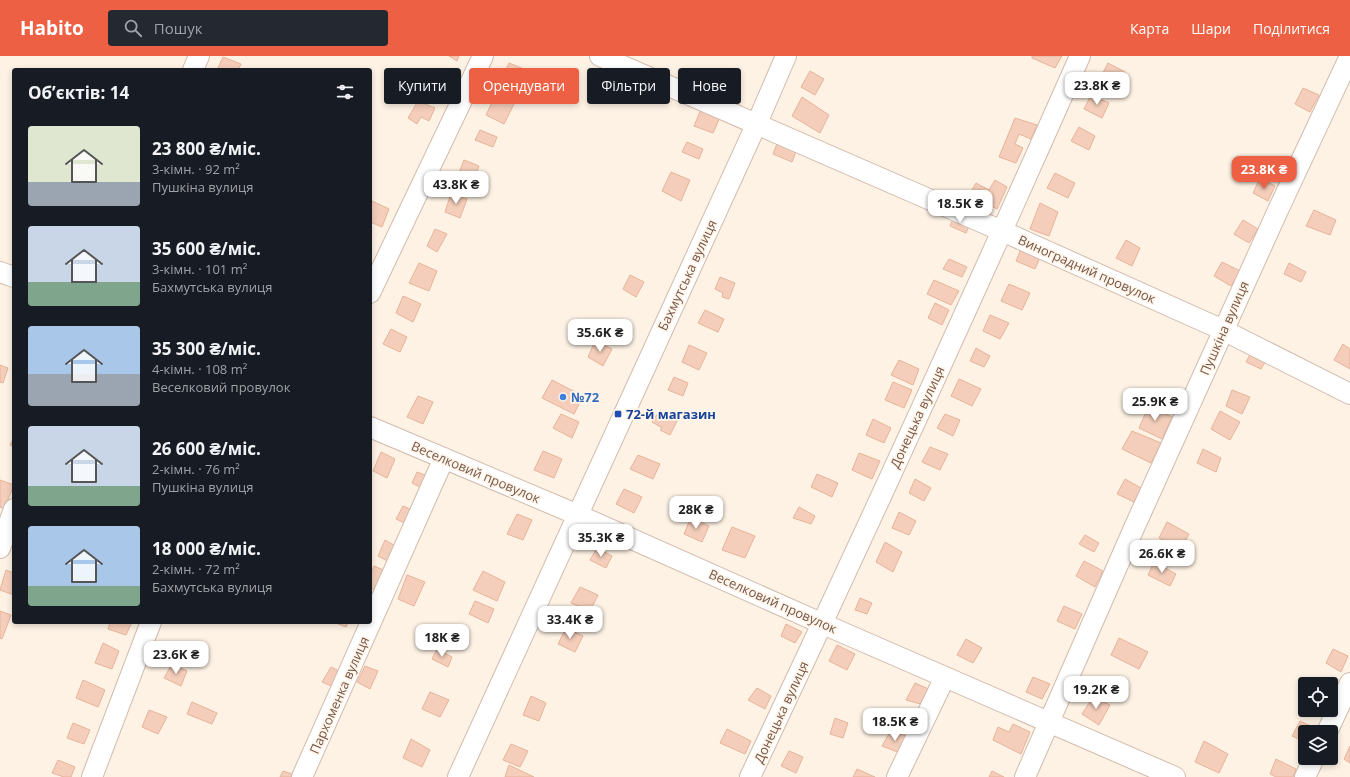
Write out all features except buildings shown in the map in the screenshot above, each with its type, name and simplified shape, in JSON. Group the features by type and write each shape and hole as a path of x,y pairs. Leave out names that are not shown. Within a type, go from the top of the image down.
{"street":[{"path":"194,68 199,56"},
{"path":"372,289 483,56"},
{"name":"Виноградний провулок","path":"600,56 757,123 1223,330 1350,394"},
{"name":"Бахмутська вулиця","path":"458,777 757,123 786,56"},
{"name":"Донецька вулиця","path":"750,777 823,624 1080,56"},
{"name":"Пушкіна вулиця","path":"1025,777 1223,330 1350,56"},
{"path":"0,272 12,275"},
{"name":"Веселковий провулок","path":"372,428 578,515 823,624 1175,777"},
{"name":"Пархоменка вулиця","path":"372,620 444,458"},
{"path":"0,548 12,515"},
{"path":"92,777 150,624"},
{"name":"Пархоменка вулиця","path":"302,777 370,624"},
{"path":"897,777 945,677"},
{"path":"1330,725 1350,683"},
{"path":"1305,777 1311,765"}],"place":[{"name":"№72","path":"563,397"},
{"name":"72-й магазин","path":"618,414"}]}
